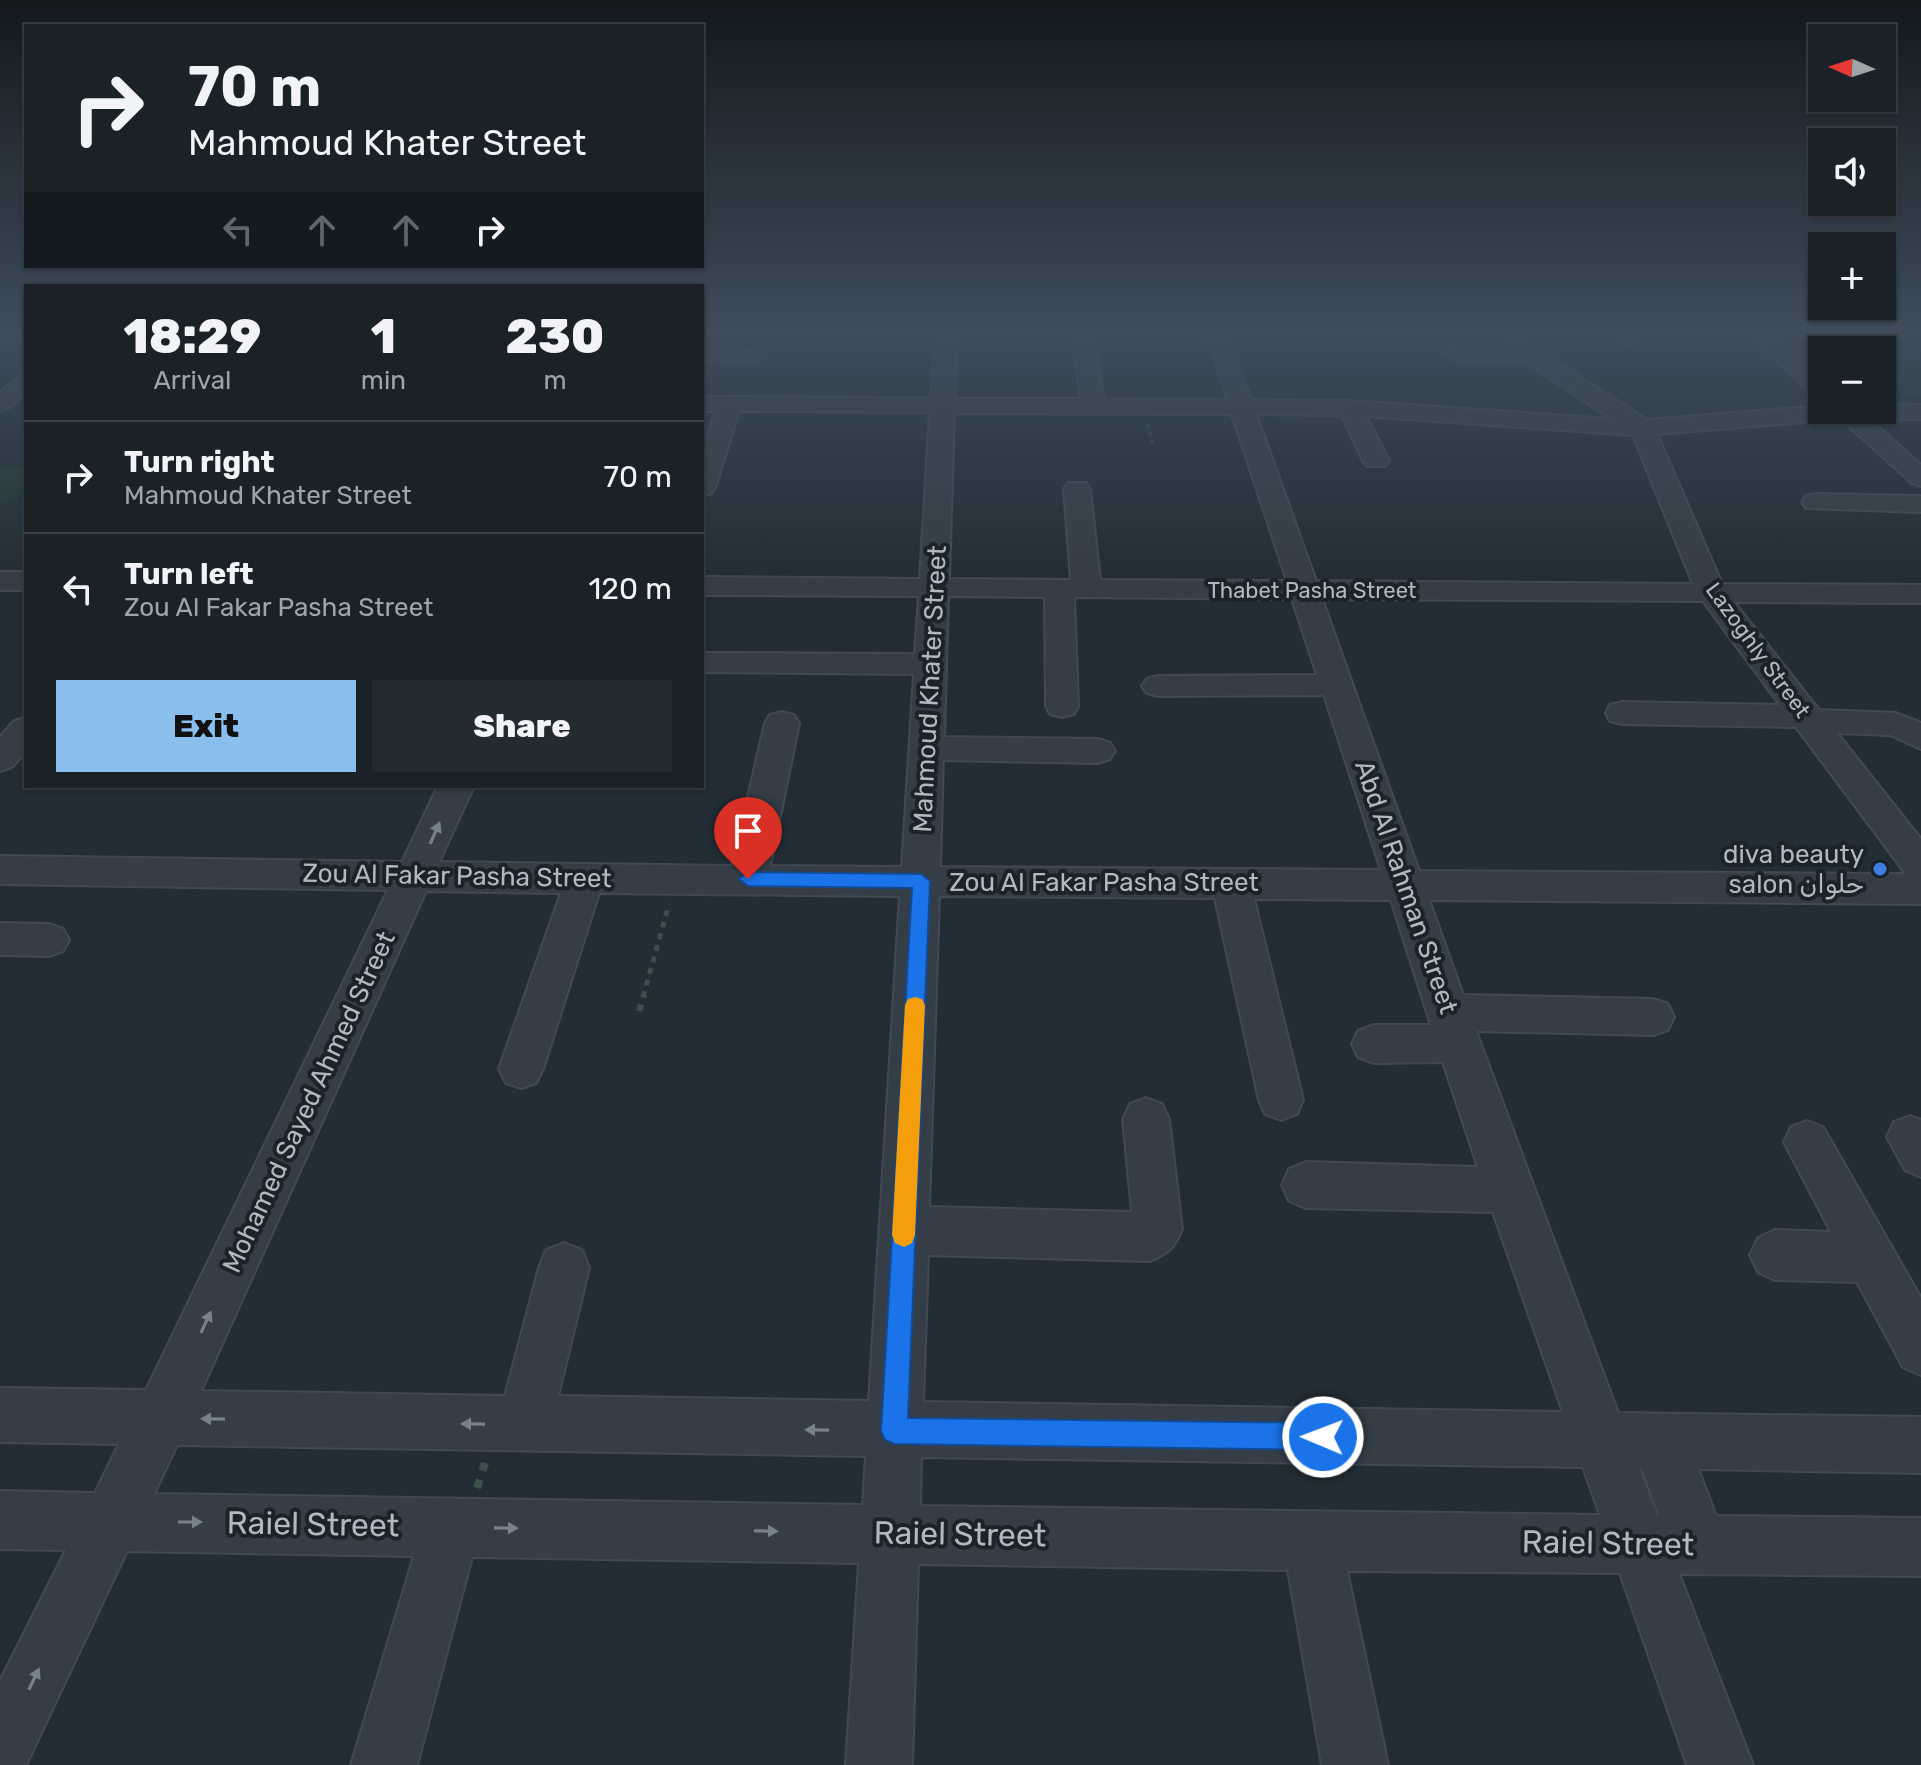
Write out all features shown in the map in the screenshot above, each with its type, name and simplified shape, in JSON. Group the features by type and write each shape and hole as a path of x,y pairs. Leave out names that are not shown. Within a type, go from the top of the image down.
{"street":[{"path":"704,482 727,414"},
{"name":"Mahmoud Khater Street","path":"879,1765 942,414"},
{"name":"Abd Al Rahman Street","path":"1244,414 1509,1190 1720,1765"},
{"path":"1353,414 1376,461"},
{"path":"1443,414 1642,428 1806,414"},
{"path":"1622,414 1642,428"},
{"path":"1896,420 1919,424"},
{"path":"1861,424 1921,478"},
{"name":"Lazoghly Street","path":"1642,428 1711,592 1921,866"},
{"path":"1062,706 1073,589 1077,489"},
{"path":"1815,502 1921,504"},
{"path":"0,581 24,581"},
{"name":"Thabet Pasha Street","path":"704,586 1921,594"},
{"path":"704,662 932,664"},
{"path":"1158,686 1337,685"},
{"path":"1622,713 1807,718 1896,724 1921,738"},
{"path":"748,879 782,723"},
{"path":"927,748 1098,751"},
{"name":"Mohamed Sayed Ahmed Street","path":"0,1749 161,1418 455,788"},
{"name":"Zou Al Fakar Pasha Street","path":"0,870 675,880 1921,889"},
{"path":"521,1069 585,878"},
{"path":"1231,883 1281,1100"},
{"path":"0,939 49,940"},
{"path":"1373,1044 1454,1028 1653,1017"},
{"path":"904,1230 1150,1237 1158,1229 1146,1119"},
{"path":"1807,1142 1921,1349"},
{"path":"1306,1185 1509,1190"},
{"path":"1775,1255 1871,1258"},
{"path":"510,1425 564,1268"},
{"path":"0,1415 1921,1445"},
{"path":"1660,1441 1698,1544"},
{"name":"Raiel Street","path":"0,1520 1312,1541 1921,1547"},
{"path":"384,1765 459,1527"},
{"path":"1312,1541 1355,1765"}],"path":[{"path":"639,1011 675,880"},
{"path":"459,1527 510,1425"}],"shaded area":[{"path":"0,468 24,469 24,492 12,502 0,502"}],"slow traffic":[{"path":"904,1235 915,1005"}],"place":[{"name":"diva beauty salon حلوان","path":"1880,869"}],"route":[{"path":"748,879 921,881 895,1431 1323,1437"}]}
